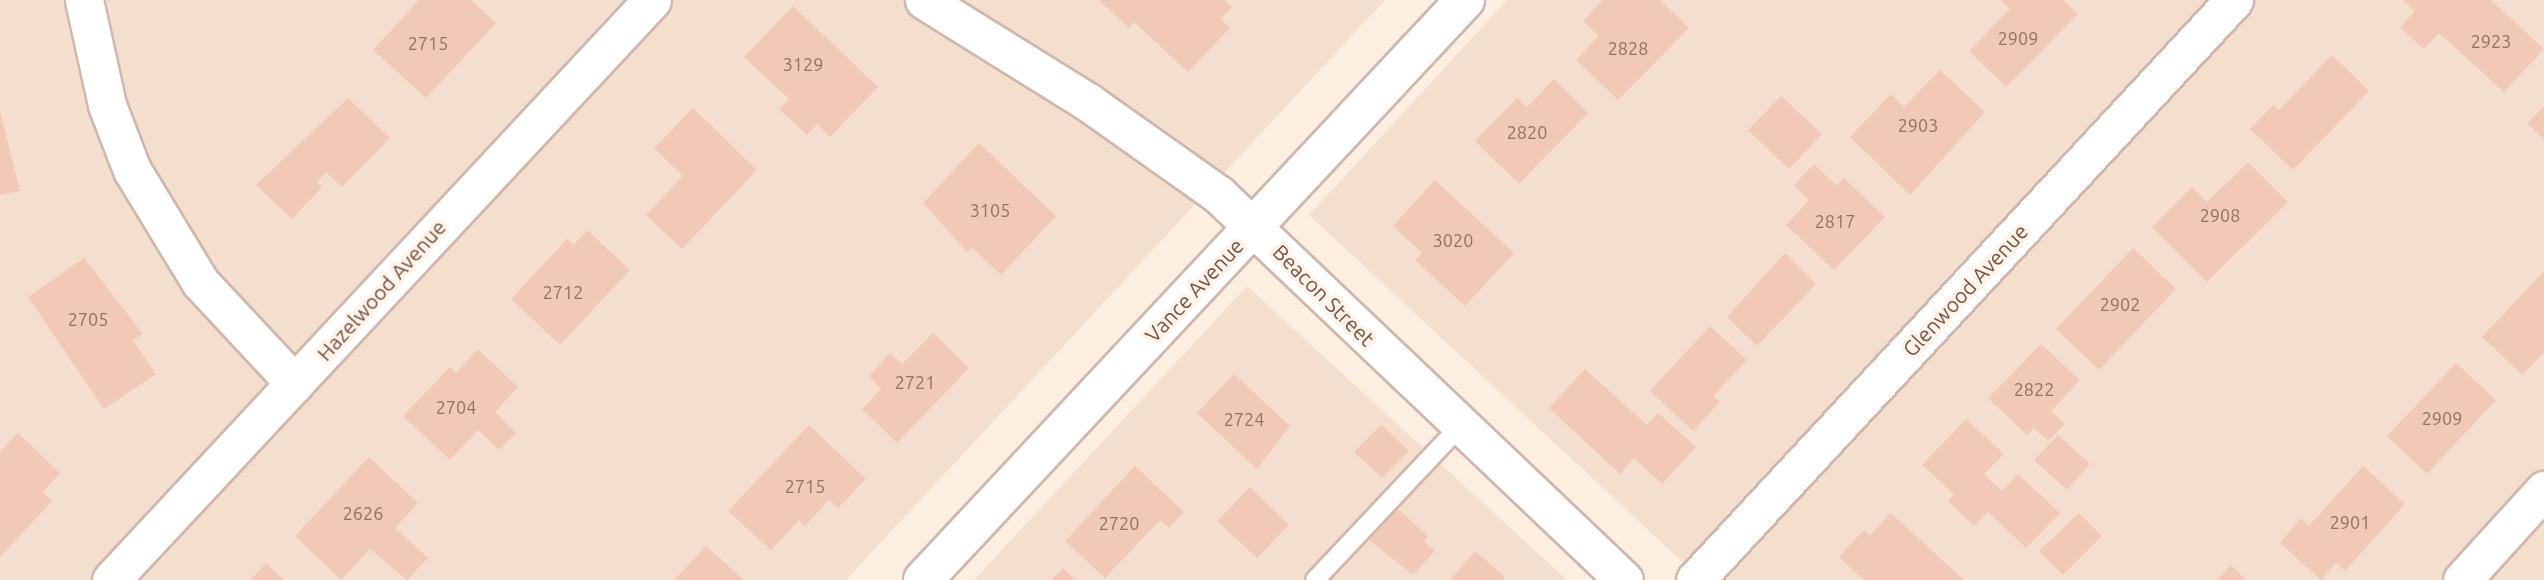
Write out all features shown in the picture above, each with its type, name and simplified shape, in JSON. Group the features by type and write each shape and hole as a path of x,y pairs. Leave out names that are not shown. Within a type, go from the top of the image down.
{"street":[{"path":"84,0 107,105 132,170 200,282 295,384"},
{"name":"Hazelwood Avenue","path":"111,580 652,0"},
{"name":"Beacon Street","path":"925,0 1154,146 1254,225 1458,428 1624,580"},
{"name":"Vance Avenue","path":"923,580 1465,0"},
{"name":"Glenwood Avenue","path":"1695,580 2234,0"},
{"path":"2462,580 2544,490"}],"lane":[{"path":"1315,580 1458,428"}],"shaded area":[{"path":"0,0 1385,0 846,580 0,580"},
{"path":"1507,0 2544,0 2544,580 1702,580 1309,215"},
{"path":"1247,286 1567,580 974,580"}],"building":[{"path":"419,0 471,0 496,23 426,98 373,50"},
{"path":"1099,0 1224,0 1232,7 1221,19 1230,28 1188,72 1134,22 1129,28"},
{"path":"1603,0 1660,0 1689,28 1618,100 1576,60 1599,36 1583,21"},
{"path":"2001,0 2063,0 2078,14 2006,87 1969,51 2010,9"},
{"path":"2403,0 2491,0 2544,49 2504,92 2439,33 2424,49 2400,28 2415,11"},
{"path":"793,6 878,87 830,137 817,124 807,135 779,109 789,99 744,57"},
{"path":"2332,55 2369,91 2293,170 2250,129 2273,105 2279,110"},
{"path":"1940,70 1985,112 1910,195 1850,137 1891,94 1904,107"},
{"path":"1554,79 1588,113 1519,184 1475,141 1517,98 1527,107"},
{"path":"1781,96 1822,134 1789,169 1748,130"},
{"path":"348,98 390,138 342,187 326,172 317,182 322,187 292,219 256,185"},
{"path":"2544,106 2544,139 2527,124"},
{"path":"693,108 757,170 682,249 646,215 683,176 654,148"},
{"path":"0,111 20,191 0,195"},
{"path":"979,143 1056,216 1001,275 971,247 967,252 923,203"},
{"path":"2248,162 2288,202 2207,282 2152,227 2192,187 2207,202"},
{"path":"1814,164 1837,186 1844,178 1885,217 1834,270 1786,225 1809,200 1794,185"},
{"path":"1435,180 1514,253 1465,306 1415,260 1422,253 1393,226"},
{"path":"587,230 630,270 560,345 511,299 567,239 574,245"},
{"path":"2133,248 2176,289 2099,370 2056,329"},
{"path":"1785,253 1816,284 1757,346 1727,317"},
{"path":"84,258 143,334 133,340 156,374 104,409 28,297"},
{"path":"2544,271 2544,352 2523,375 2482,337"},
{"path":"1710,326 1747,360 1713,396 1720,402 1693,431 1650,391"},
{"path":"933,333 969,368 897,443 862,409 881,389 869,376 890,353 902,364"},
{"path":"2041,344 2080,380 2051,411 2065,424 2048,441 2034,428 2027,435 1988,398"},
{"path":"478,349 518,387 495,412 516,433 499,450 478,430 450,460 403,416 450,367 456,373"},
{"path":"2456,363 2496,400 2427,474 2387,436"},
{"path":"1585,369 1647,425 1658,413 1696,447 1662,484 1634,458 1620,474 1549,408"},
{"path":"1234,374 1290,426 1257,469 1197,413"},
{"path":"1966,419 2004,454 1984,474 2002,491 2018,474 2060,513 2026,548 1988,512 1974,526 1948,501 1954,494 1922,465"},
{"path":"809,425 866,479 838,508 829,500 805,526 799,520 771,550 728,511"},
{"path":"1381,425 1409,451 1382,478 1354,452"},
{"path":"18,433 60,473 43,492 52,501 0,557 0,452"},
{"path":"2058,435 2090,464 2067,490 2034,460"},
{"path":"369,457 418,503 395,528 428,558 407,580 370,549 341,580 295,536"},
{"path":"1135,466 1184,512 1169,528 1160,520 1105,578 1065,541"},
{"path":"2363,466 2405,504 2345,571 2336,563 2321,580 2280,543 2301,518 2309,526"},
{"path":"1250,487 1289,525 1257,558 1217,521"},
{"path":"1398,509 1428,536 1424,541 1435,551 1413,575 1369,540"},
{"path":"1891,513 1964,580 1864,580 1839,557 1864,530 1870,535"},
{"path":"2079,513 2102,536 2063,575 2039,551"},
{"path":"706,546 744,580 674,580"},
{"path":"1475,551 1505,577 1503,580 1450,580"},
{"path":"266,563 284,580 250,580"},
{"path":"2231,565 2246,580 2217,580"},
{"path":"1063,568 1075,580 1051,580"}]}
